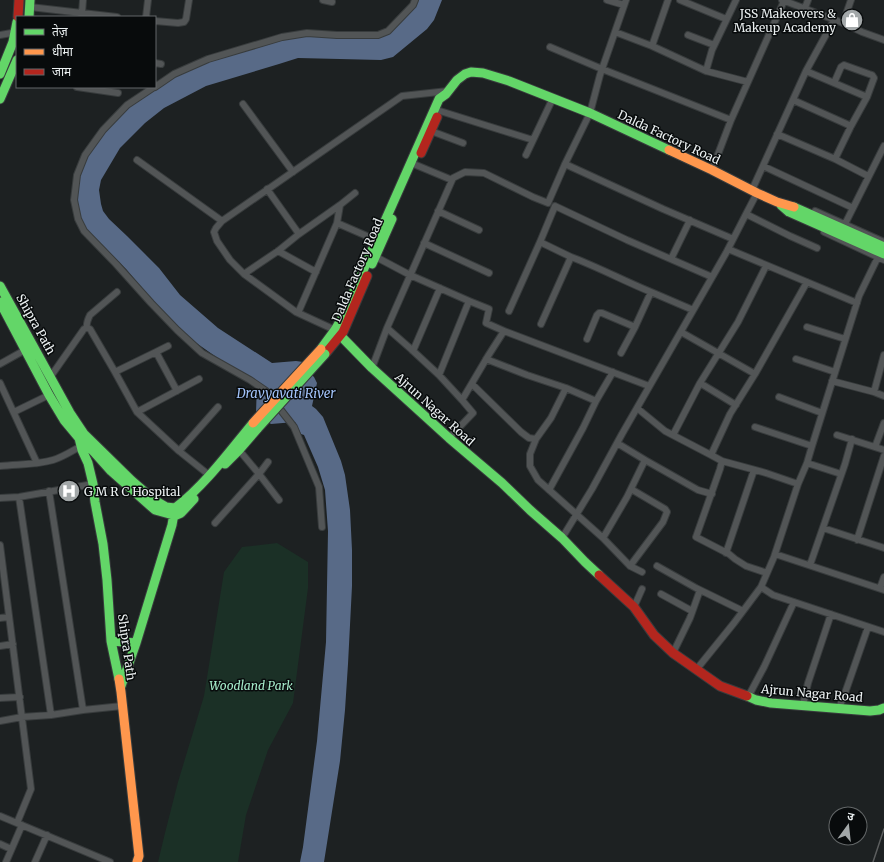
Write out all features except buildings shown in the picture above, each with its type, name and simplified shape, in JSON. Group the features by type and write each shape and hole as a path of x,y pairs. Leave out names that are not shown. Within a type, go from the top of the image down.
{"street":[{"path":"18,16 19,0"},
{"path":"81,15 83,0"},
{"path":"146,16 148,0"},
{"path":"156,21 184,22 186,19 189,0"},
{"path":"323,0 332,2"},
{"path":"156,86 174,74 208,60 282,37 307,33 337,35 383,33 388,31 413,5 414,0"},
{"path":"548,203 590,113 602,69 625,3 607,0"},
{"path":"652,46 668,0"},
{"path":"680,0 726,19"},
{"path":"706,71 714,45 736,0"},
{"path":"712,170 731,120 783,0 843,23 862,32 883,37"},
{"path":"805,8 808,0"},
{"path":"843,23 851,0"},
{"path":"29,16 30,4 81,15 99,16"},
{"path":"562,538 592,490 617,443 728,249 746,214 764,166 792,100 834,20"},
{"path":"0,35 16,29"},
{"path":"0,74 16,32"},
{"path":"615,32 652,46 706,71 748,82"},
{"path":"688,35 714,45"},
{"path":"550,47 731,120"},
{"path":"0,99 16,62"},
{"path":"834,83 843,65 874,77 867,97 835,159"},
{"path":"806,71 867,97"},
{"name":"Dalda Factory Road","path":"338,333 376,240 436,106 439,100 446,94 456,81 466,73 481,72 506,80 590,113 791,209 839,227 884,247"},
{"path":"83,88 118,94"},
{"path":"153,88 127,105 103,130 85,155 77,175 74,200 78,219 84,231 98,244 177,330 202,353 250,380 266,391 294,427 319,487 322,527"},
{"path":"137,160 222,221 402,96 446,94"},
{"name":"Dalda Factory Road","path":"174,512 256,426 347,324 440,111 446,94"},
{"path":"526,155 553,98"},
{"path":"792,100 851,126"},
{"path":"243,104 293,172"},
{"path":"440,111 533,140"},
{"path":"431,131 463,143"},
{"path":"777,134 835,159 868,176"},
{"path":"884,146 853,208 839,227 884,242"},
{"path":"565,164 733,239"},
{"path":"416,165 452,180"},
{"path":"764,166 853,208"},
{"path":"372,368 387,328 452,180 465,172 484,173 627,240 712,277"},
{"path":"268,190 299,234"},
{"path":"244,274 278,251 355,193"},
{"path":"298,313 337,223 340,205"},
{"path":"509,311 555,206"},
{"path":"791,209 801,221 881,256 884,260"},
{"path":"438,211 479,230"},
{"path":"746,214 817,248"},
{"path":"671,259 690,220"},
{"name":"Ajrun Nagar Road","path":"222,221 214,232 217,241 230,260 244,274 298,313 338,333 372,368 562,538 585,562 634,607 654,635 673,653 696,670 720,686 756,700 771,703 870,711 884,708"},
{"path":"337,223 376,240"},
{"name":"Dalda Factory Road","path":"839,227 881,256"},
{"path":"540,242 636,286 693,310"},
{"path":"424,243 489,273"},
{"path":"728,249 857,303"},
{"path":"278,251 316,272"},
{"path":"696,670 761,587 775,554 798,484 807,463 859,296 881,256"},
{"path":"376,257 440,288 489,309 486,323 650,386"},
{"path":"541,324 571,257"},
{"path":"673,435 700,383 738,322 766,266"},
{"path":"711,455 730,414 755,374 807,282"},
{"name":"Shipra Path","path":"0,286 51,376 70,413 88,463 103,544 111,641 121,688 139,856 138,862"},
{"path":"413,351 440,288"},
{"path":"51,376 77,338 84,329 87,328 90,315 117,292"},
{"path":"621,353 651,292"},
{"path":"439,376 469,301"},
{"name":"Shipra Path","path":"0,302 49,395 64,420 80,438"},
{"path":"587,339 599,313 635,327"},
{"path":"807,327 845,339"},
{"path":"87,328 90,329 137,412 179,451 208,475"},
{"path":"387,328 439,376 473,412 449,438"},
{"path":"462,400 504,331"},
{"path":"681,332 755,374"},
{"path":"115,372 168,346"},
{"path":"0,364 25,350"},
{"path":"156,352 177,391"},
{"path":"874,392 884,355"},
{"path":"486,359 566,388 596,401"},
{"path":"796,359 835,372"},
{"path":"549,490 613,372"},
{"path":"137,412 199,379"},
{"path":"832,381 884,396"},
{"path":"0,382 37,463"},
{"path":"700,383 736,405"},
{"path":"472,384 521,432 529,438 536,439"},
{"path":"566,388 551,418 536,439 530,454 530,466 538,480 603,538 630,566 642,572"},
{"path":"14,412 49,395"},
{"path":"779,397 822,413"},
{"path":"179,451 218,407"},
{"path":"637,408 666,431 722,461 798,484"},
{"path":"874,447 884,423"},
{"name":"Dalda Factory Road","path":"174,512 181,513 239,450 256,426"},
{"path":"755,427 812,446"},
{"path":"837,435 884,450"},
{"path":"0,466 53,460 66,455 80,438 100,450 154,500 174,512 136,643 121,688"},
{"path":"810,565 852,439"},
{"path":"617,443 698,490 712,494"},
{"path":"239,450 279,500"},
{"path":"857,540 884,456"},
{"path":"603,538 631,489 645,460"},
{"path":"722,461 712,494 696,537 726,552 746,566 767,573"},
{"path":"215,523 268,462"},
{"path":"807,463 841,474"},
{"path":"726,552 754,470"},
{"path":"0,498 19,497 93,484"},
{"path":"630,566 663,522 667,512 665,509 631,489"},
{"path":"49,491 83,710"},
{"path":"19,497 51,715"},
{"path":"823,528 884,548"},
{"path":"0,545 31,789 6,862"},
{"path":"775,554 882,589 884,577"},
{"path":"657,566 700,590 743,611"},
{"path":"761,587 773,595 884,632"},
{"path":"634,607 642,589"},
{"path":"673,653 700,590"},
{"path":"661,594 692,611"},
{"path":"748,697 764,667 794,602"},
{"path":"803,705 808,683 831,614"},
{"path":"0,618 9,616"},
{"path":"839,708 846,693 868,627"},
{"path":"111,641 136,643"},
{"path":"0,646 13,644"},
{"path":"0,698 20,697"},
{"path":"0,721 22,717 122,706"},
{"path":"0,816 48,835 97,859 110,862"},
{"path":"44,862 36,860 48,835"},
{"path":"0,844 11,849"}],"green space":[{"name":"Woodland Park","path":"277,543 308,562 308,588 293,703 268,750 246,815 238,862 158,862 178,782 204,696 224,572 242,547"}],"water":[{"name":"Dravyavati River","path":"414,0 442,0 434,20 427,29 393,57 381,60 298,58 206,86 164,108 145,123 120,148 101,180 99,190 103,211 109,219 159,268 180,295 218,328 272,363 296,361 303,362 303,366 314,377 317,383 312,406 323,417 341,461 345,475 350,510 352,586 345,710 340,761 324,862 300,862 317,741 326,642 328,531 325,490 318,467 304,435 301,434 295,422 271,424 256,413 257,381 222,361 192,340 169,320 126,269 85,228 79,216 75,194 80,168 101,134 128,106 199,62 294,33 378,35 410,10"}],"railway":[{"path":"873,862 884,829"}],"traffic: fast":[{"path":"29,16 30,0"},
{"path":"0,74 13,42 16,27"},
{"path":"0,99 16,62"},
{"path":"321,349 342,318 439,99 446,94 457,80 465,74 471,72 483,73 509,81 590,113 669,150"},
{"path":"781,205 789,212 884,254"},
{"path":"794,207 884,247"},
{"path":"372,264 392,219"},
{"path":"0,286 70,413 84,434 132,481 154,500 166,507 175,508"},
{"path":"0,302 49,395 64,420 79,438 82,450 88,463 103,544 111,641 119,679"},
{"path":"335,330 372,368 449,438 502,483 562,538 599,575"},
{"path":"258,428 325,354"},
{"path":"121,686 136,643 172,525 175,508 207,479 253,423"},
{"path":"225,464 258,428"},
{"path":"79,438 111,471 155,510 173,515"},
{"path":"174,516 181,513 194,499"},
{"path":"111,641 136,643"},
{"path":"747,696 756,700 771,703 870,711 884,708"}],"traffic: slow":[{"path":"669,150 757,193 777,202 794,207"},
{"path":"253,423 321,349"},
{"path":"119,679 139,856 137,862"}],"traffic: jam":[{"path":"18,16 19,0"},
{"path":"421,153 437,117"},
{"path":"325,354 343,332 367,276"},
{"path":"599,575 634,607 654,635 673,653 720,686 747,696"}],"place":[{"name":"JSS Makeovers & Makeup Academy","path":"852,20"},
{"name":"G M R C Hospital","path":"69,491"}]}
